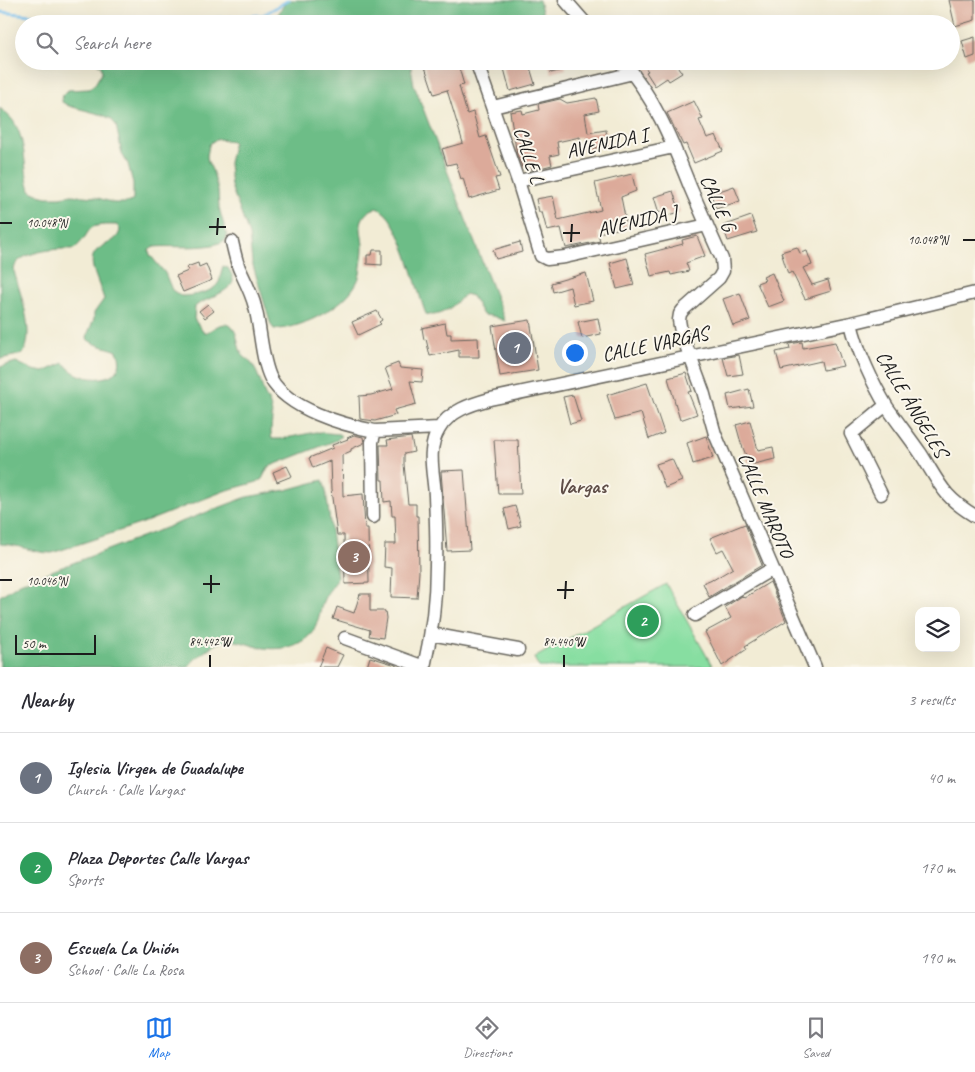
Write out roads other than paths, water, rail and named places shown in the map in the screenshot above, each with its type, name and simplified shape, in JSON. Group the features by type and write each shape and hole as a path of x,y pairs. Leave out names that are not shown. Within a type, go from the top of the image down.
{"street":[{"path":"565,0 578,15"},
{"name":"CALLE L","path":"479,70 518,181 538,250 541,256 546,259"},
{"name":"CALLE G","path":"630,70 651,100 674,147 706,225 722,258 723,271 718,278 680,314 681,332 690,356"},
{"path":"493,107 633,73"},
{"name":"AVENIDA I","path":"518,181 674,147"},
{"name":"AVENIDA J","path":"546,259 565,257 706,225"},
{"path":"232,242 239,267 255,306 271,378 280,390 293,401 311,411 343,423 375,431 439,428 433,442 431,458 435,494 436,593 431,634 424,667 345,638"},
{"name":"CALLE VARGAS","path":"439,428 456,412 490,398 851,323 975,293"},
{"name":"CALLE ÁNGELES","path":"851,323 856,345 886,405 940,487 957,506 975,516"},
{"name":"CALLE MAROTO","path":"690,356 703,391 715,434 815,667"},
{"path":"880,494 851,434 886,405"},
{"path":"373,518 372,442 375,431"},
{"path":"695,615 772,569"},
{"path":"431,634 518,650"}],"waterway":[{"path":"263,15 289,0"},
{"path":"0,12 30,15"}],"place":[{"name":"Iglesia Virgen de Guadalupe","path":"515,348"},
{"name":"Escuela La Unión","path":"354,557"},
{"name":"Plaza Deportes Calle Vargas","path":"643,621"}],"district":[{"name":"Vargas","path":"582,486"}]}
